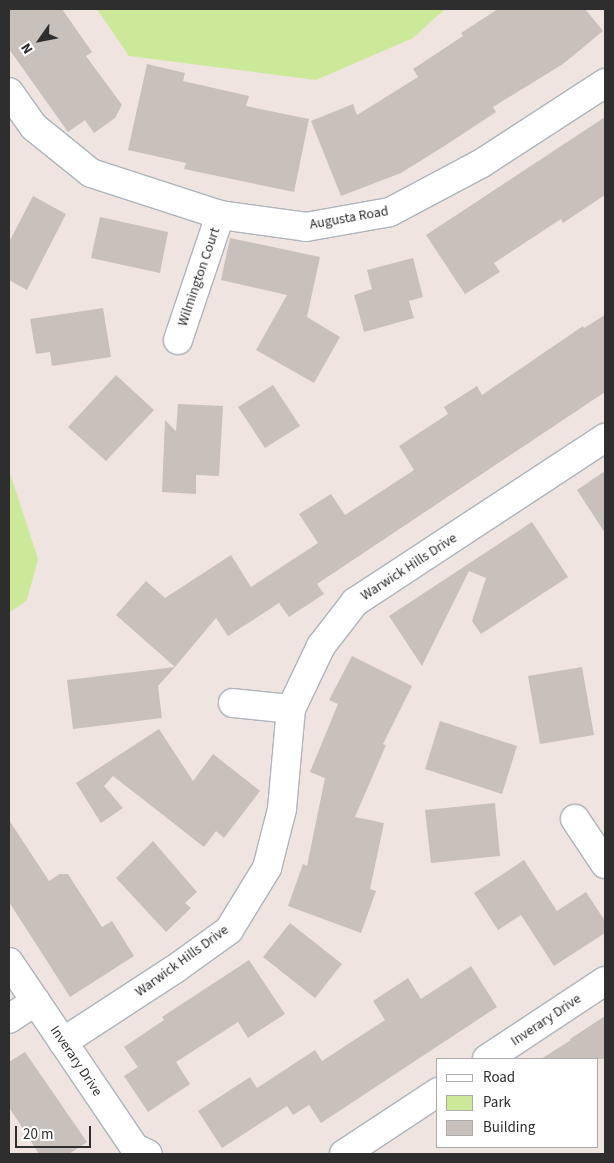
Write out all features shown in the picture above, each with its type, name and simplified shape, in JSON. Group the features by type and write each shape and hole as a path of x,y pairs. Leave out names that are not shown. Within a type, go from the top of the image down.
{"street":[{"name":"Augusta Road","path":"9,92 34,127 92,173 220,215 306,227 390,212 482,163 605,83"},
{"name":"Wilmington Court","path":"178,340 220,215"},
{"name":"Warwick Hills Drive","path":"63,1042 175,969 229,930 267,868 282,809 291,709 321,646 355,602 605,438"},
{"path":"233,703 291,709"},
{"path":"575,819 605,864"},
{"name":"Inverary Drive","path":"9,962 136,1148 148,1154"},
{"name":"Inverary Drive","path":"489,1058 605,981"},
{"path":"9,1019 36,1001"},
{"path":"344,1154 436,1093"}],"green space":[{"path":"97,9 445,9 413,38 316,80 129,56"},
{"path":"9,470 38,559 27,600 9,613"}],"building":[{"path":"9,9 62,9 92,52 86,56 122,105 115,118 94,133 85,120 68,132 9,49"},
{"path":"498,9 585,9 603,31 563,64 493,107 496,112 446,145 401,173 341,196 311,121 353,104 357,115 418,77 413,69 463,36 461,33"},
{"path":"147,64 185,73 183,81 249,96 246,106 309,119 294,192 184,169 186,163 128,150"},
{"path":"605,117 605,195 563,223 561,219 494,263 500,272 465,294 426,235"},
{"path":"33,196 66,214 27,290 9,280 9,242"},
{"path":"100,217 168,232 160,273 91,258"},
{"path":"230,238 320,257 307,317 340,337 314,383 256,350 287,295 221,280"},
{"path":"413,258 423,297 409,301 414,318 364,332 354,295 372,289 367,270"},
{"path":"103,308 111,357 52,366 50,352 36,354 30,319"},
{"path":"605,315 605,392 317,584 324,594 289,617 279,603 228,636 216,618 175,667 116,615 146,581 165,598 231,555 251,587 318,543 299,514 331,494 345,515 414,470 399,446 448,414 444,407 477,386 482,395 583,326 584,328"},
{"path":"116,375 154,410 106,461 68,427"},
{"path":"273,385 300,426 265,448 238,407"},
{"path":"178,404 223,406 219,476 196,475 196,494 162,492 165,420 176,431"},
{"path":"605,471 605,533 577,490"},
{"path":"532,522 568,577 481,634 472,621 486,578 469,571 422,666 389,616"},
{"path":"352,656 412,686 383,744 386,745 355,817 384,823 370,889 376,891 361,933 288,906 303,864 307,866 325,778 310,772 338,704 329,700"},
{"path":"175,667 158,686 162,718 73,729 67,680"},
{"path":"582,667 594,735 540,744 528,676"},
{"path":"440,721 517,746 502,794 425,769"},
{"path":"159,729 193,781 213,754 260,791 224,838 216,831 204,847 113,776 104,786 123,808 101,823 76,783"},
{"path":"495,803 500,856 431,863 425,810"},
{"path":"9,820 49,881 60,874 68,874 102,927 112,921 134,956 70,997 9,902"},
{"path":"153,841 197,892 185,903 191,908 166,932 116,878"},
{"path":"524,860 557,911 586,892 605,921 605,933 554,966 521,915 498,930 474,893"},
{"path":"290,923 342,964 315,998 263,957"},
{"path":"249,960 285,1014 248,1038 238,1022 176,1062 190,1084 148,1112 124,1076 138,1067 124,1047 164,1020 162,1017"},
{"path":"471,966 497,1007 321,1123 309,1105 293,1115 287,1106 222,1148 198,1111 250,1077 257,1088 315,1050 322,1061 385,1020 373,1001 408,978 421,999"},
{"path":"605,1016 605,1059 543,1058"},
{"path":"25,1052 87,1142 69,1154 39,1154 9,1107 9,1062"}]}
